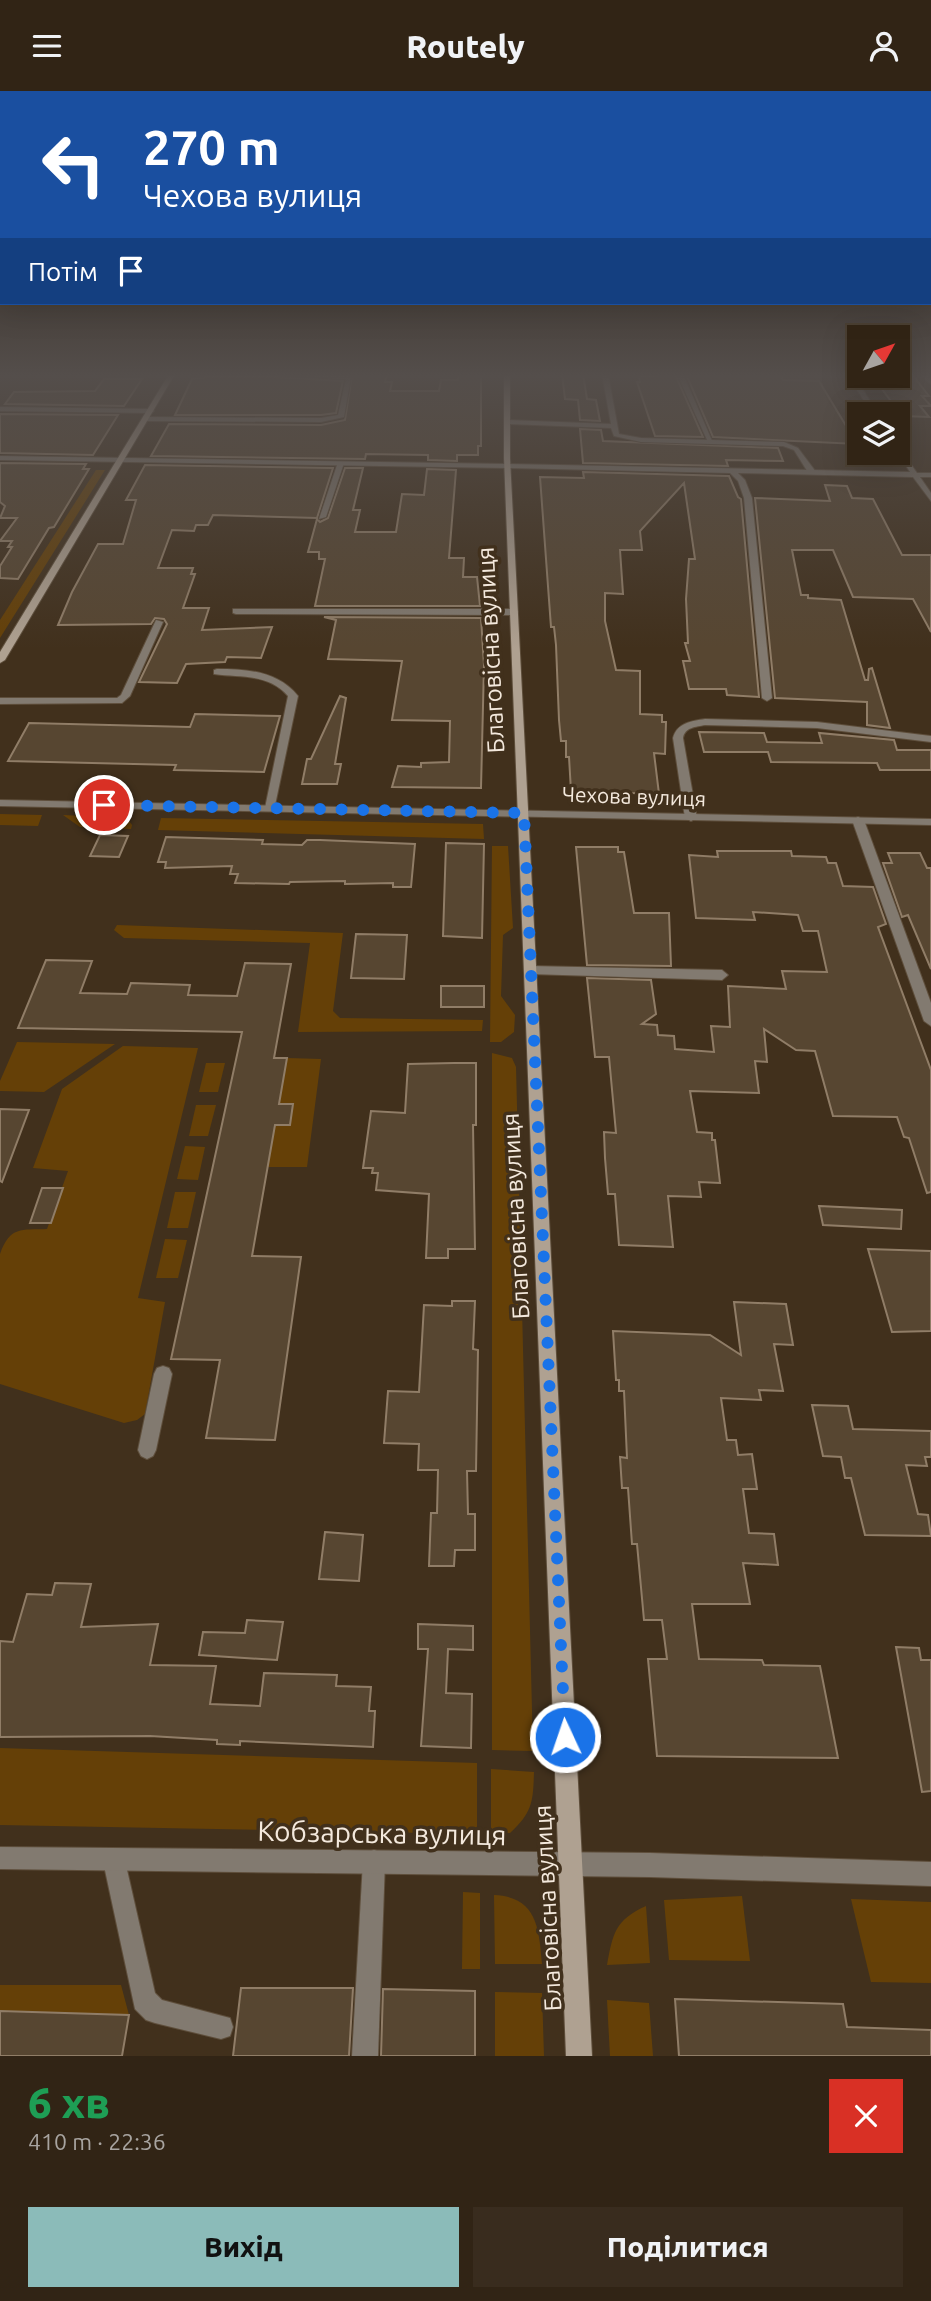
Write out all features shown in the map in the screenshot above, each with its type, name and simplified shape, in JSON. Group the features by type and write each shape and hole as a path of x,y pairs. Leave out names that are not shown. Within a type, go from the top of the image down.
{"main road":[{"path":"0,660 119,466"},
{"name":"Благовісна вулиця","path":"508,466 579,2056"}],"street":[{"path":"321,517 339,466"},
{"path":"491,466 931,475"},
{"path":"807,466 812,472"},
{"path":"909,466 931,499"},
{"path":"732,471 741,480 748,498 767,698"},
{"path":"236,611 514,612"},
{"path":"0,701 119,701 125,696 159,622"},
{"path":"217,671 257,674 284,687 293,695 270,808"},
{"path":"691,818 678,738 678,733 688,725 705,722 817,725 931,739"},
{"name":"Чехова вулиця","path":"0,803 931,822"},
{"path":"858,820 931,1021"},
{"path":"530,970 722,975"},
{"path":"147,1450 163,1374"},
{"name":"Кобзарська вулиця","path":"0,1859 650,1865 931,1874"},
{"path":"114,1861 144,2000 155,2011 222,2027"},
{"path":"366,2056 374,1861"}],"shaded area":[{"path":"96,470 105,470 0,638 0,620"},
{"path":"0,814 42,815 38,826 0,825"},
{"path":"63,815 127,818 132,825 131,829 80,827"},
{"path":"161,818 483,824 484,839 158,830"},
{"path":"492,846 508,846 513,928 503,935 501,996 515,1015 514,1032 501,1042 490,1042"},
{"path":"117,925 343,933 333,1011 340,1018 483,1020 482,1031 298,1032 310,943 124,938 114,930"},
{"path":"17,1042 115,1044 44,1092 0,1091 0,1081"},
{"path":"123,1046 198,1048 138,1298 165,1302 145,1414 137,1420 124,1423 0,1384 0,1254 12,1234 23,1230 47,1229 68,1171 33,1168 62,1089"},
{"path":"492,1053 512,1058 516,1067 533,1751 492,1750"},
{"path":"287,1058 321,1059 307,1167 268,1167 275,1125 290,1125 293,1104 279,1104"},
{"path":"206,1063 225,1063 218,1092 199,1092"},
{"path":"196,1105 216,1105 208,1136 189,1136"},
{"path":"185,1146 205,1147 198,1180 177,1179"},
{"path":"175,1192 196,1192 188,1228 167,1228"},
{"path":"165,1239 187,1240 178,1278 156,1278"},
{"path":"0,1748 477,1763 477,1834 0,1825"},
{"path":"491,1769 534,1772 530,1805 523,1819 510,1833 491,1833"},
{"path":"463,1892 480,1893 480,1969 462,1969"},
{"path":"494,1895 508,1897 527,1908 537,1927 542,1964 495,1964"},
{"path":"742,1896 750,1961 669,1960 664,1900"},
{"path":"851,1899 931,1902 931,1983 871,1982"},
{"path":"646,1906 650,1963 607,1965 617,1929 628,1917"},
{"path":"0,1985 121,1985 129,2015 0,2011"},
{"path":"495,1992 542,1993 544,2056 495,2056"},
{"path":"607,2000 649,2003 653,2056 610,2056"}],"building":[{"path":"0,466 85,466 83,469 89,469 18,579 0,578 0,566 12,547 8,547 12,541 0,541 17,518 0,518 5,506 0,502"},
{"path":"145,466 333,468 317,518 213,515 208,525 196,525 194,531 172,530 158,568 193,568 191,574 195,574 183,608 209,608 202,630 272,627 261,658 227,657 225,662 186,664 177,683 139,682 167,624 164,619 155,618 151,624 58,625 98,544 123,544 136,500 126,500"},
{"path":"345,468 363,468 353,510 360,510 355,532 396,532 402,494 424,495 427,469 456,470 449,558 464,558 463,577 477,577 480,606 315,606 325,559 319,559 319,552 308,552 317,519 320,522 328,518"},
{"path":"583,472 729,476 741,499 759,697 727,695 726,689 689,689 683,661 690,661 685,643 688,643 686,599 689,559 695,559 684,483 640,531 642,550 620,550 623,594 605,593 605,621 616,670 640,671 640,714 662,715 662,722 666,722 665,754 654,753 659,794 571,791 566,741 561,741 556,645 554,627 551,627 540,477 584,478"},
{"path":"825,485 847,486 852,498 873,499 902,555 931,555 931,632 913,599 853,597 833,550 792,550 801,595 808,595 808,598 841,600 865,680 868,680 869,669 872,668 890,728 867,725 867,702 775,698 755,498 830,501"},
{"path":"324,617 481,618 484,665 481,788 392,787 398,766 421,767 421,763 449,762 450,721 392,720 402,661 328,659 336,620"},
{"path":"340,696 346,698 335,764 341,764 337,784 302,784 307,759 311,759"},
{"path":"195,714 280,716 264,772 174,770 176,765 8,761 29,723 190,727"},
{"path":"699,732 764,733 767,742 822,743 819,733 894,740 897,750 931,750 931,770 880,770 877,763 771,762 768,752 704,752"},
{"path":"100,835 128,836 119,857 90,856"},
{"path":"166,837 263,840 262,844 302,845 307,840 320,840 415,844 411,887 393,887 393,883 345,884 345,881 235,883 238,874 230,874 232,866 165,868 166,862 158,862"},
{"path":"446,843 484,844 482,938 443,936"},
{"path":"576,847 618,847 618,852 624,852 634,913 669,913 671,966 587,965"},
{"path":"717,851 791,851 792,856 826,857 828,863 836,863 843,886 873,887 886,924 878,927 931,1070 931,1192 927,1193 909,1138 904,1137 897,1117 833,1116 815,1051 796,1050 764,1029 767,1062 755,1061 759,1093 690,1091 697,1132 712,1133 712,1140 715,1140 720,1183 699,1182 701,1197 668,1196 673,1247 619,1245 615,1194 608,1194 605,1158 604,1132 616,1133 609,1057 595,1057 587,978 651,980 656,1014 642,1024 657,1025 658,1035 674,1036 675,1049 714,1052 711,1026 730,1027 728,986 786,989 782,971 827,972 818,931 803,931 798,915 753,912 755,920 696,918 689,855 718,857"},
{"path":"888,853 920,853 927,868 931,868 931,969 908,915 902,917 883,863 892,863"},
{"path":"356,934 407,935 404,979 351,978"},
{"path":"46,960 92,961 80,993 127,994 131,983 190,985 188,995 237,996 245,963 291,964 274,1058 287,1058 279,1104 293,1104 290,1125 275,1125 252,1256 301,1257 275,1440 206,1438 220,1360 171,1359 242,1032 18,1028"},
{"path":"441,986 484,986 484,1007 441,1007"},
{"path":"476,1063 476,1125 473,1125 475,1249 448,1249 448,1258 426,1258 429,1194 376,1190 378,1173 372,1173 373,1168 363,1168 371,1111 405,1113 408,1064"},
{"path":"0,1109 29,1110 2,1182 0,1181"},
{"path":"42,1188 63,1188 51,1223 30,1223"},
{"path":"819,1206 902,1210 901,1229 823,1225"},
{"path":"868,1249 931,1251 931,1331 892,1332"},
{"path":"452,1301 475,1301 473,1349 478,1350 476,1471 467,1471 468,1514 475,1514 475,1550 455,1550 454,1566 429,1566 431,1513 437,1513 438,1470 418,1470 419,1444 384,1443 388,1391 419,1392 424,1305 452,1306"},
{"path":"734,1302 786,1304 793,1345 774,1344 783,1391 759,1390 761,1400 721,1398 727,1440 736,1440 738,1455 752,1454 757,1489 743,1489 749,1533 774,1534 778,1565 743,1563 750,1604 692,1604 699,1659 762,1660 764,1665 820,1666 838,1758 657,1756 648,1659 667,1659 662,1620 644,1620 637,1544 632,1544 628,1488 622,1488 620,1457 627,1458 624,1391 619,1391 619,1380 616,1380 613,1331 710,1335 741,1355"},
{"path":"812,1405 848,1406 853,1429 931,1431 931,1457 925,1457 927,1466 906,1465 918,1514 928,1515 931,1536 865,1535 851,1478 845,1478 841,1457 823,1456"},
{"path":"325,1532 363,1535 359,1581 319,1579"},
{"path":"55,1583 91,1584 81,1627 158,1624 150,1665 216,1666 210,1704 260,1706 264,1673 337,1675 336,1686 371,1687 369,1711 375,1711 373,1747 240,1741 240,1745 217,1744 217,1740 150,1736 0,1737 0,1641 13,1642 27,1594 52,1595"},
{"path":"247,1620 283,1622 277,1660 199,1655 203,1632 245,1633"},
{"path":"418,1624 473,1626 473,1650 448,1649 446,1693 472,1694 471,1748 421,1746 428,1649 418,1649"},
{"path":"896,1647 919,1648 921,1660 931,1660 931,1791 922,1792"},
{"path":"241,1988 353,1988 349,2056 233,2056"},
{"path":"383,1989 475,1991 475,2056 381,2056"},
{"path":"675,1999 843,2004 847,2027 931,2030 931,2056 679,2056"},
{"path":"0,2011 129,2015 122,2056 0,2056"}],"route":[{"path":"104,805 524,813 532,1047 565,1737"}]}
